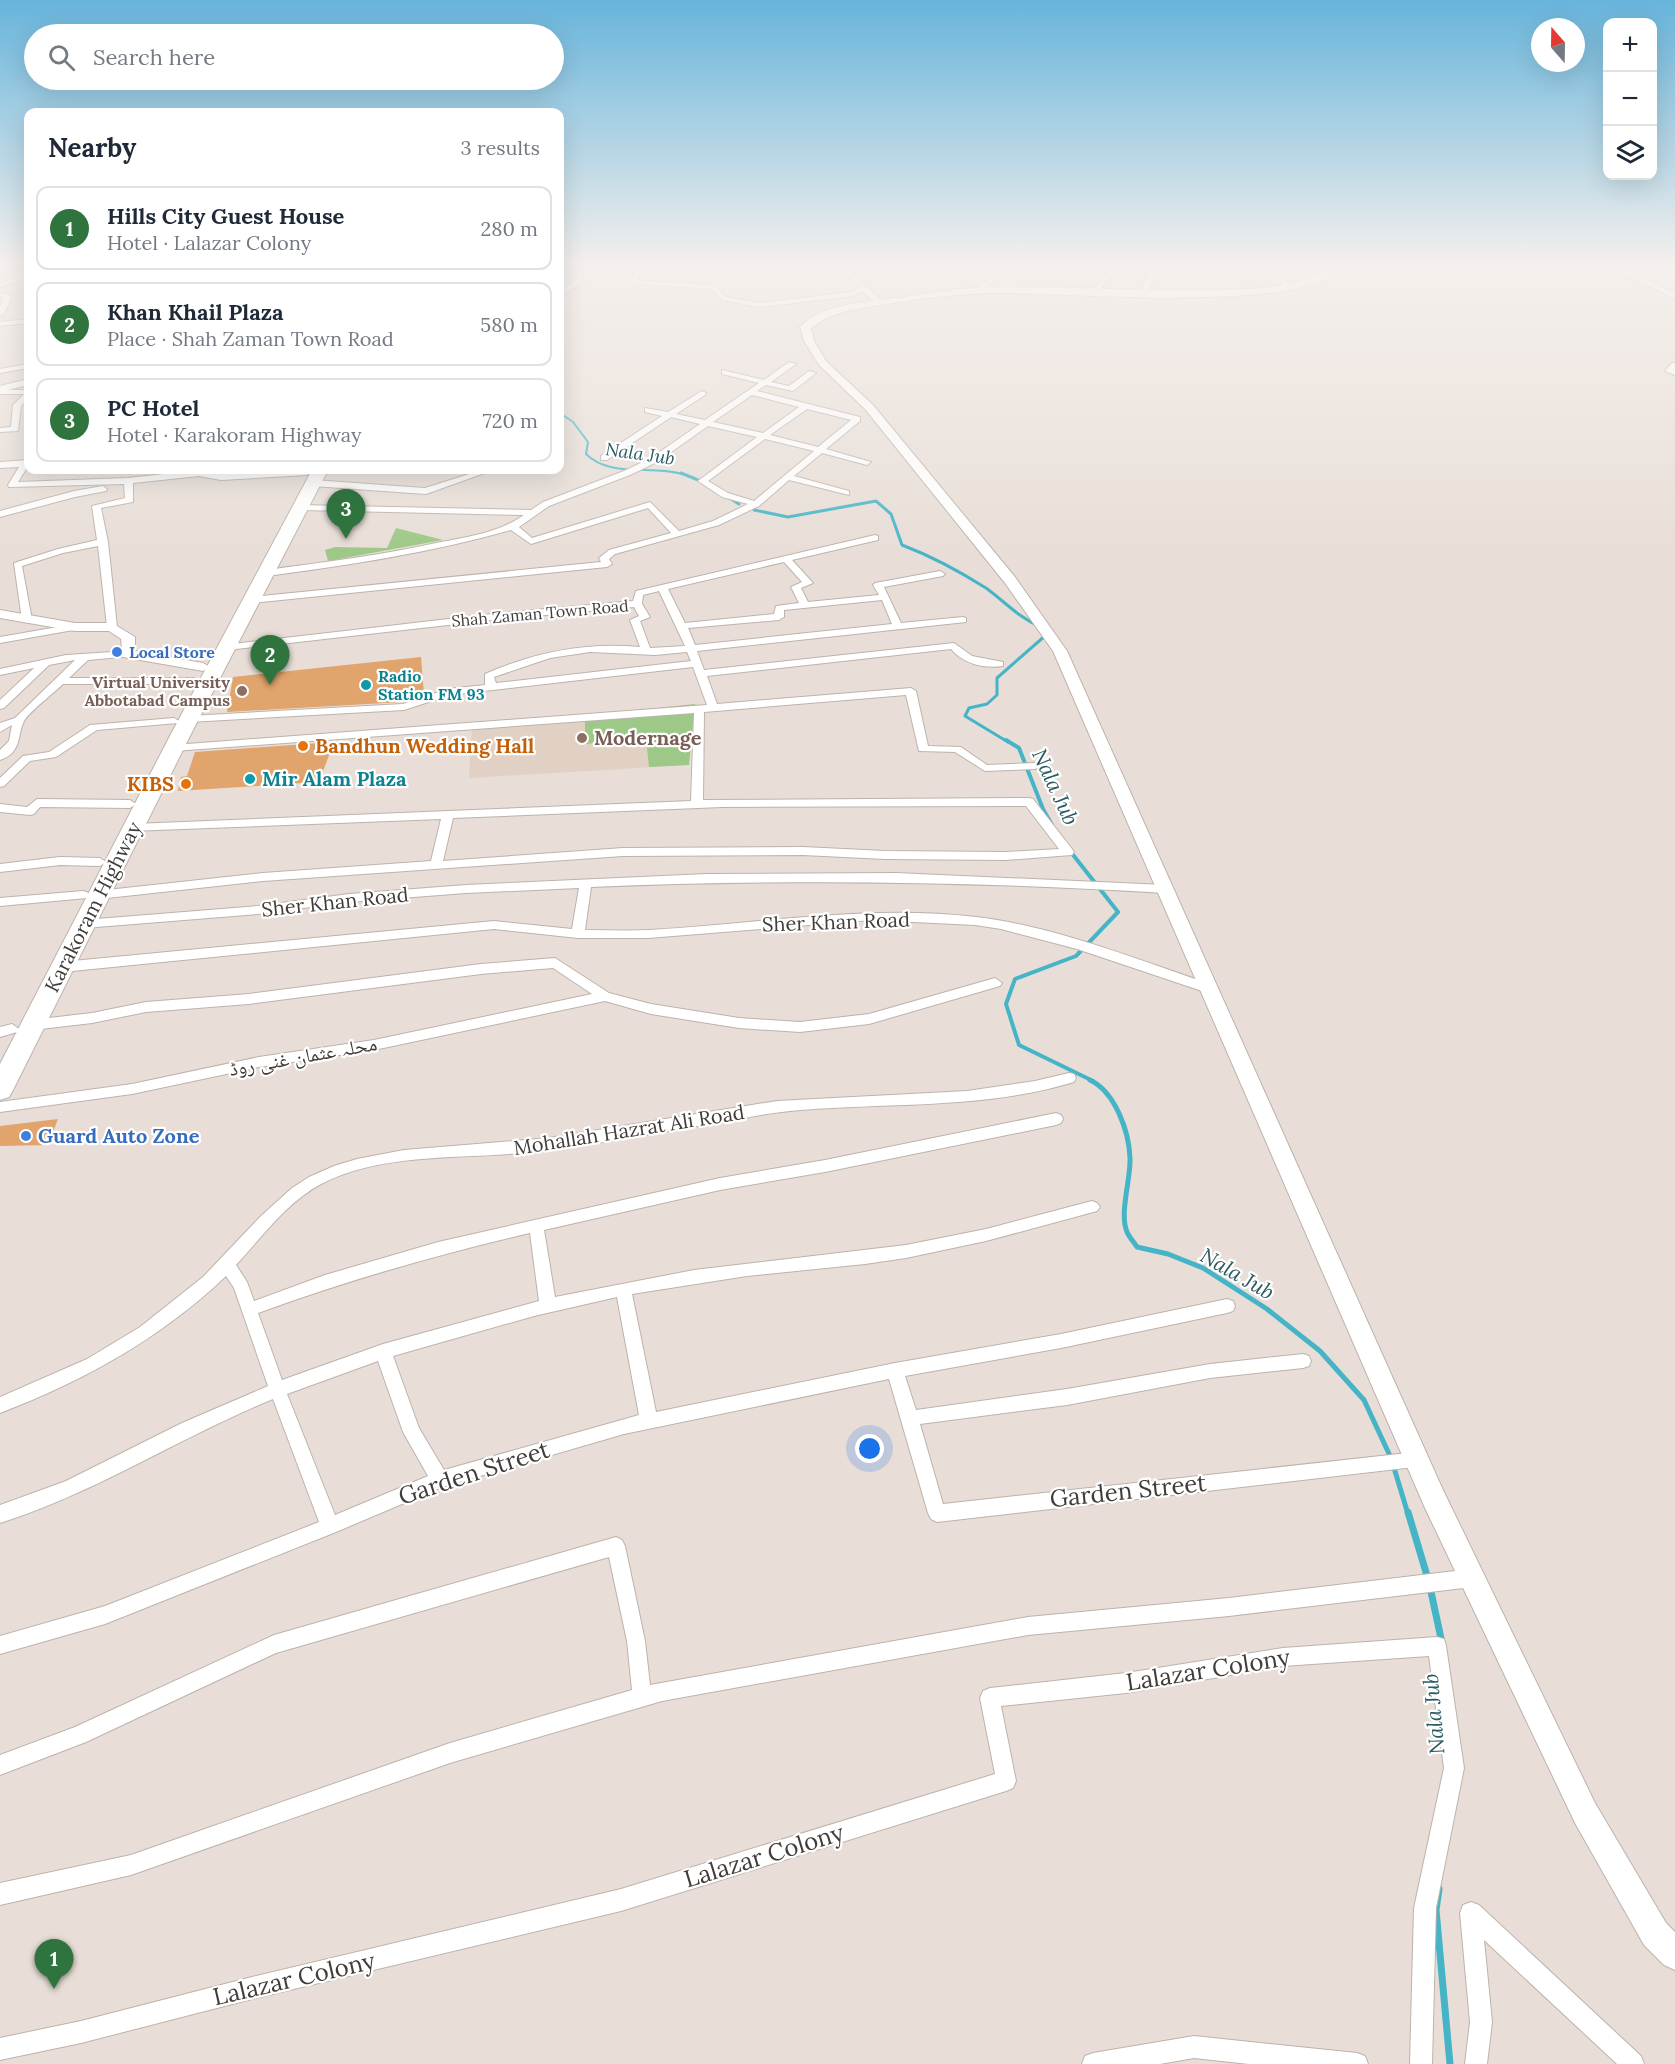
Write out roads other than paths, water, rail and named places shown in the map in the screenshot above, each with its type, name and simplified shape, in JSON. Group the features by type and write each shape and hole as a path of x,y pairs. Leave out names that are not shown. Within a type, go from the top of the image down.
{"highway":[{"name":"Karakoram Highway","path":"0,1052 90,895 134,828 199,674 311,474"},
{"name":"Karakoram Highway","path":"0,1090 15,1029 62,967 84,924 100,862 130,804 228,646 301,507 312,474"}],"street":[{"path":"820,360 846,387 863,400 1043,622 1060,651 1417,1460 1472,1578 1585,1813 1655,1934 1675,1954"},
{"path":"267,573 381,557 461,541 513,527 546,504 642,466 792,364"},
{"path":"1675,365 1669,371 1675,373"},
{"path":"0,371 24,367"},
{"path":"725,372 790,389 812,373"},
{"path":"0,391 24,383"},
{"path":"0,391 24,393"},
{"path":"252,600 607,564 604,558 612,552 678,535 731,517 756,504 858,419 751,392"},
{"path":"604,458 702,393"},
{"path":"0,430 15,429 17,405 24,397"},
{"path":"756,504 725,495 702,481 805,406"},
{"path":"648,410 708,422 867,462"},
{"path":"0,465 24,463"},
{"path":"24,467 12,485 128,482"},
{"path":"0,514 128,482 191,474"},
{"path":"204,474 220,477 289,474"},
{"path":"318,474 426,491 477,474"},
{"path":"786,477 846,493"},
{"path":"112,627 103,542 96,506 130,500 128,482"},
{"path":"513,527 531,541 650,505 678,535"},
{"path":"301,507 533,513"},
{"name":"Shah Zaman Town Road","path":"228,646 492,616 637,604 639,593 875,538"},
{"path":"27,620 17,565 61,551 103,542"},
{"path":"785,558 808,583 795,587 805,605"},
{"path":"898,627 878,585 940,574"},
{"path":"662,587 682,626 713,708"},
{"path":"682,626 779,617 779,608 885,597"},
{"path":"637,604 645,617 635,620 646,651"},
{"path":"0,614 75,627 112,627 128,637 128,654"},
{"path":"491,687 489,676 541,655 585,649 655,652 963,620"},
{"path":"0,640 75,627"},
{"path":"177,730 404,706 448,692 491,687 954,646 960,656 972,661 999,664"},
{"path":"1,673 46,662 86,656 128,654 199,674"},
{"path":"0,729 7,723 19,720 86,656"},
{"path":"0,706 46,662"},
{"path":"60,681 199,674"},
{"path":"0,784 27,758 52,755 94,727 177,730 699,709 911,691 923,749 957,749 985,768 1035,766"},
{"path":"697,804 699,709"},
{"path":"0,757 14,742 19,720"},
{"path":"0,902 263,877 623,852 803,851 885,855 1005,856 1068,852 1029,802 697,804 134,828"},
{"path":"0,808 30,811 37,803 130,804"},
{"path":"436,866 448,814"},
{"path":"0,868 60,861 100,862"},
{"name":"Sher Khan Road","path":"84,924 258,910 349,898 707,878 896,877 1165,889"},
{"path":"578,934 586,883"},
{"name":"Sher Khan Road","path":"62,967 494,925 578,934 648,934 873,916 975,921 1001,925 1080,945 1208,988"},
{"path":"15,1029 92,1018 146,1007 249,999 481,969 555,963 605,996 651,1009 717,1019 801,1027 869,1019 994,983"},
{"name":"محلہ عثمان غنی روڈ","path":"0,1107 132,1089 259,1062 374,1045 605,996"},
{"name":"Mohallah Hazrat Ali Road","path":"0,1405 106,1357 166,1316 212,1279 272,1213 310,1184 331,1173 384,1157 539,1145 791,1105 985,1095 1039,1087 1069,1078"},
{"path":"249,1310 325,1282 426,1252 536,1225 720,1184 825,1166 1056,1119"},
{"path":"0,1514 65,1491 187,1429 277,1389 383,1351 548,1306 622,1289 765,1267 877,1256 945,1244 1092,1207"},
{"path":"536,1225 548,1306"},
{"path":"224,1265 233,1272 249,1310 330,1527"},
{"path":"622,1289 649,1420"},
{"name":"Garden Street","path":"0,1645 105,1615 330,1527 440,1479 649,1420 895,1370 1060,1341 1227,1306"},
{"path":"383,1351 412,1432 440,1479"},
{"path":"910,1418 1067,1396 1210,1371 1303,1361"},
{"name":"Garden Street","path":"895,1370 937,1513 1417,1460"},
{"path":"0,1765 79,1735 274,1644 616,1546 636,1641 642,1697"},
{"path":"0,1894 131,1864 450,1753 662,1691 1028,1626 1251,1604 1472,1578"},
{"name":"Lalazar Colony","path":"0,2049 81,2032 248,1989 621,1900 1006,1781 990,1698 1126,1683 1283,1657 1437,1646 1454,1768 1425,1908 1421,2064"},
{"path":"1476,2064 1481,2022 1471,1913 1633,2064"},
{"path":"1093,2064 1194,2048 1357,2064"}],"waterway":[{"name":"Nala Jub","path":"564,416 573,422 588,442 586,454 596,462 620,469 673,472 685,475"},
{"name":"Nala Jub","path":"681,473 703,482"},
{"name":"Nala Jub","path":"728,497 739,504"},
{"name":"Nala Jub","path":"754,510 788,517 876,501 891,514 902,545 976,582 1039,626"},
{"name":"Nala Jub","path":"1008,742 965,716 969,708 987,704 997,695 997,678 1046,635"},
{"name":"Nala Jub","path":"1006,740 1019,748 1043,809 1052,825"},
{"name":"Nala Jub","path":"1070,851 1118,912 1076,956 1015,979 1006,1004 1019,1045 1093,1081"},
{"name":"Nala Jub","path":"1090,1080 1107,1093 1119,1113 1127,1136 1130,1166 1124,1215 1128,1234 1137,1247 1168,1254 1203,1268 1267,1309 1320,1351 1364,1400 1391,1458 1408,1514"},
{"name":"Nala Jub","path":"1408,1512 1428,1579"},
{"name":"Nala Jub","path":"1430,1587 1442,1643"},
{"name":"Nala Jub","path":"1439,1889 1436,1910 1450,2064"}],"place":[{"name":"PC Hotel","path":"346,539"},
{"name":"Local Store","path":"117,652"},
{"name":"Khan Khail Plaza","path":"270,685"},
{"name":"Radio Station FM 93","path":"366,685"},
{"name":"Virtual University Abbotabad Campus","path":"242,691"},
{"name":"Modernage","path":"582,738"},
{"name":"Bandhun Wedding Hall","path":"303,746"},
{"name":"Mir Alam Plaza","path":"250,779"},
{"name":"KIBS","path":"186,784"},
{"name":"Guard Auto Zone","path":"26,1136"},
{"name":"Hills City Guest House","path":"54,1989"}]}
